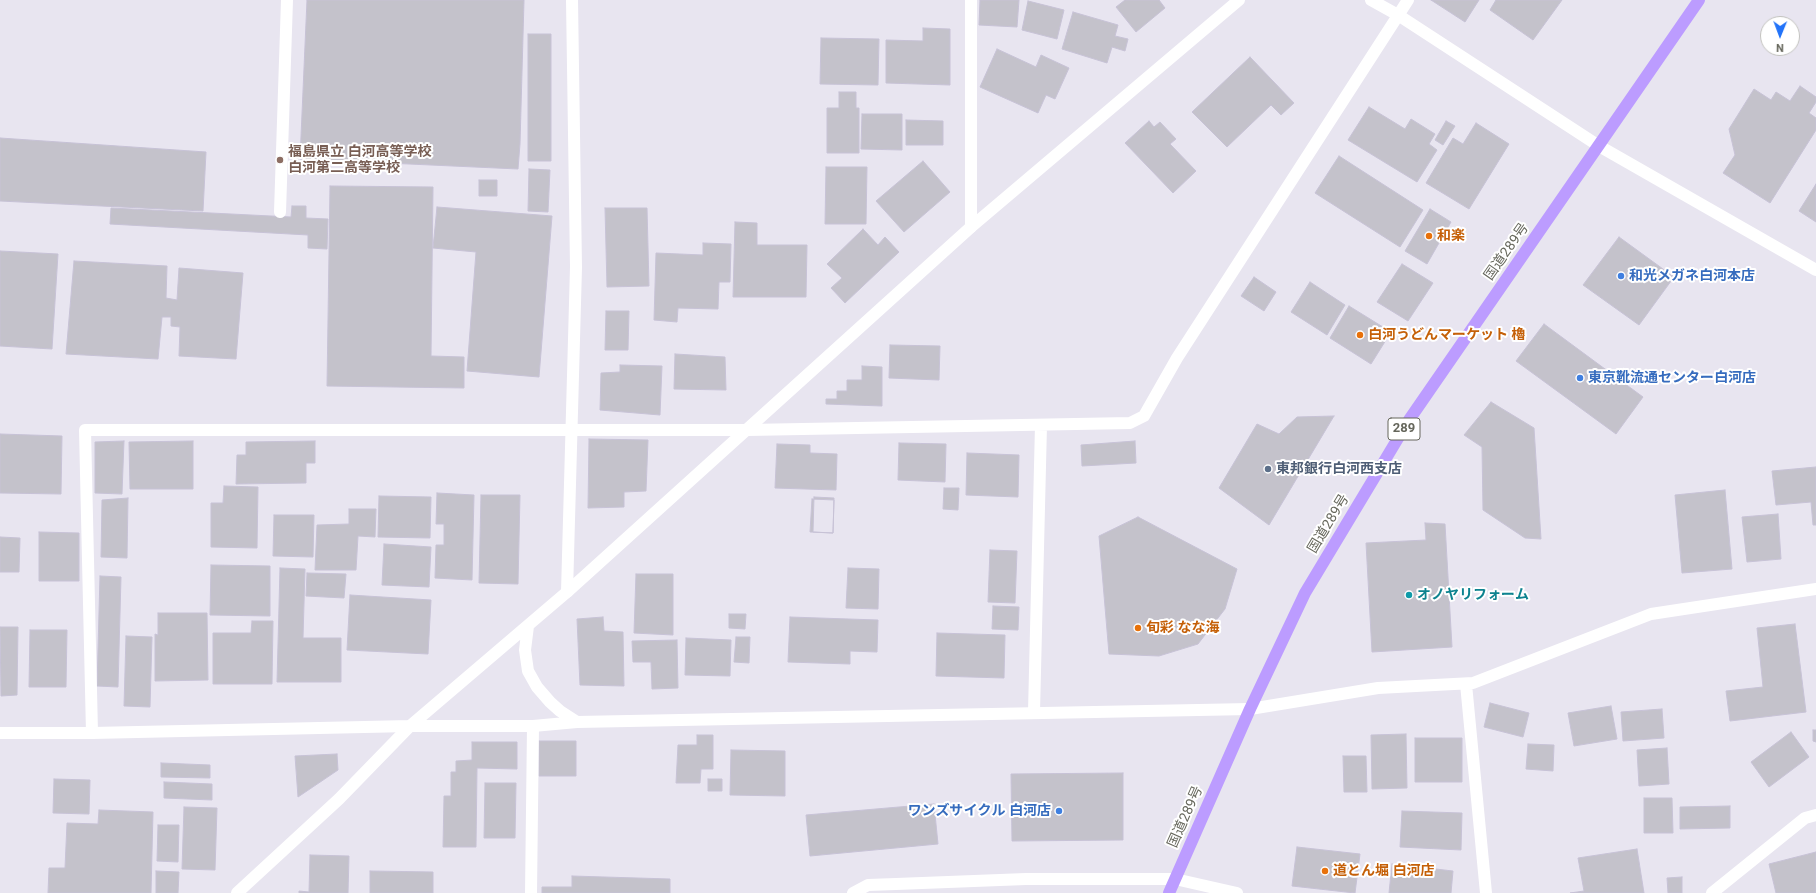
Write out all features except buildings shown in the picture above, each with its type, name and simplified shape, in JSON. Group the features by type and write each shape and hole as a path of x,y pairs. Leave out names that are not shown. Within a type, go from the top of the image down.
{"highway":[{"name":"国道289号","path":"1169,893 1250,709 1305,593 1409,420 1699,0"}],"street":[{"path":"280,212 287,0"},
{"path":"566,592 576,267 572,0"},
{"path":"971,0 971,227"},
{"path":"236,893 339,799 410,726 528,626 748,430 971,227 1239,0"},
{"path":"1371,0 1398,15 1599,146 1816,270"},
{"path":"92,733 85,430 748,430 1130,423 1144,416 1177,358 1408,0"},
{"path":"1034,712 1041,425"},
{"path":"0,733 92,733 410,726 533,726 577,722 1250,709 1378,688 1473,683 1651,614 1816,589"},
{"path":"528,626 525,650 528,671 537,687 550,702 560,711 577,722"},
{"path":"1466,684 1486,893"},
{"path":"531,893 533,726"},
{"path":"1712,893 1805,818 1816,815"},
{"path":"853,893 868,885 1026,879 1175,879 1237,893"}],"place":[{"name":"福島県立 白河高等学校 白河第二高等学校","path":"280,160"},
{"name":"和楽","path":"1429,236"},
{"name":"和光メガネ白河本店","path":"1621,276"},
{"name":"白河うどんマーケット 櫓","path":"1360,335"},
{"name":"東京靴流通センター白河店","path":"1580,378"},
{"name":"東邦銀行白河西支店","path":"1268,469"},
{"name":"オノヤリフォーム","path":"1409,595"},
{"name":"旬彩 なな海","path":"1138,628"},
{"name":"ワンズサイクル 白河店","path":"1059,811"},
{"name":"道とん堀 白河店","path":"1325,871"}]}
